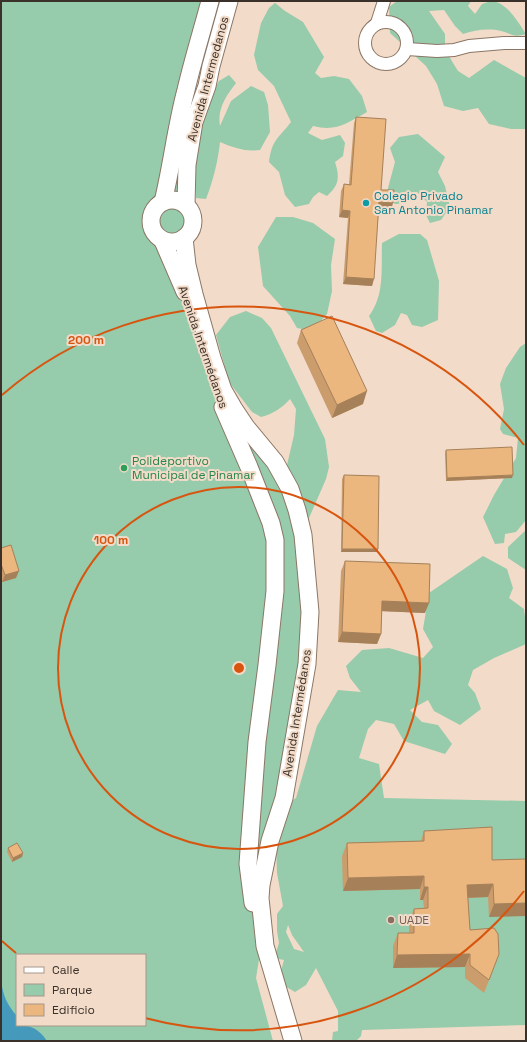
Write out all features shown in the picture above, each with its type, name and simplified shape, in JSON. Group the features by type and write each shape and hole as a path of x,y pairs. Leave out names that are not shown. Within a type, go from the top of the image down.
{"main road":[{"path":"163,202 170,171 174,141 210,1"},
{"name":"Avenida Intermedanos","path":"186,205 187,165 194,122 207,86 211,66 230,1"},
{"path":"171,200 178,201 186,205 193,218 190,233 184,238 174,242 164,241 156,236 151,227 150,220 152,212 157,206 163,202 171,200"},
{"name":"Avenida Intermédanos","path":"184,238 187,265 194,294 212,358 223,390 246,427 275,462 290,489 303,535 310,612 307,664 284,798 270,841 261,885 260,898 265,946 293,1041"},
{"name":"Avenida Intermédanos","path":"164,241 187,296 206,361 271,523 275,540 274,591 267,665 257,742 248,864 252,899 261,947 289,1041"}],"street":[{"path":"377,23 384,1"},
{"path":"384,21 397,24 403,29 406,35 408,49 399,60 393,63 379,63 373,60 365,48 367,33 377,23 384,21"},
{"path":"408,49 437,51 454,50 469,46 526,43"}],"green space":[{"path":"1,1 210,1 174,141 181,202 192,215 190,233 216,381 285,479 294,435 296,409 290,399 277,410 265,416 261,417 252,412 229,382 216,335 230,317 246,311 262,318 271,328 325,439 329,467 326,479 309,518 303,524 310,612 277,840 293,800 296,798 317,726 338,690 361,692 350,678 346,666 362,650 389,648 423,658 433,647 423,629 429,593 483,556 507,569 513,588 509,598 524,609 526,644 494,658 473,670 468,685 475,693 481,709 460,725 434,711 428,700 410,710 422,722 438,725 452,744 445,754 404,741 394,724 376,720 368,729 359,758 379,764 384,798 526,801 526,1025 362,1030 361,1036 356,1041 332,1041 333,1032 338,1031 338,1011 316,968 306,985 295,992 278,982 284,960 274,958 279,943 277,914 283,906 277,873 276,844 252,899 261,947 256,978 273,1041 1,1041","holes":["288,925 292,935 304,952 294,949 286,932"]},
{"path":"397,1 471,1 468,6 475,14 482,4 491,1 497,2 512,13 526,34 516,36 501,31 487,30 463,34 455,26 444,10 429,11 445,34 445,49 458,71 469,78 494,60 526,78 526,129 511,129 489,124 478,108 463,111 444,106 437,84 426,66 390,33 389,7"},
{"path":"275,3 303,22 324,57 315,73 321,78 334,76 349,79 362,96 367,112 347,123 335,127 321,128 313,126 308,133 322,140 340,135 345,143 343,156 335,162 338,177 336,185 331,192 327,196 319,192 313,197 309,204 295,207 285,195 279,172 269,162 274,144 291,122 274,86 258,70 254,55 261,23 269,8"},
{"path":"229,75 236,83 221,108 219,120 220,126 231,101 251,86 264,92 268,105 270,132 260,150 240,149 220,142 215,171 206,199 196,198 196,163 200,140 198,130 214,89 219,81"},
{"path":"418,134 445,157 438,172 445,186 450,207 441,220 430,223 426,215 427,202 417,192 406,193 405,201 399,204 395,204 387,197 395,162 390,148 399,137"},
{"path":"276,217 293,217 313,223 335,239 331,265 332,291 327,314 316,326 308,330 297,328 290,316 263,286 258,247"},
{"path":"399,234 420,234 427,240 439,281 438,320 422,327 412,325 407,315 401,313 395,325 382,333 376,331 369,316 378,299 380,290 382,272 382,243"},
{"path":"526,343 526,520 516,532 505,534 504,543 495,544 483,517 516,458 518,438 503,434 500,429 504,409 500,384 506,368 520,347"},
{"path":"526,530 526,570 508,558 508,547"}],"water":[{"path":"1,981 6,1000 16,1015 16,1026 34,1028 41,1033 47,1041 1,1041"}],"building":[{"name":"Colegio Privado San Antonio Pinamar","path":"356,117 386,119 381,190 394,190 393,203 379,202 374,279 346,277 350,211 342,210 344,184 351,185"},
{"path":"332,316 367,391 337,405 301,330"},
{"path":"512,447 513,475 447,478 446,450"},
{"path":"344,475 379,476 378,549 342,549"},
{"path":"11,545 19,571 5,575 1,564 1,548"},
{"path":"345,561 430,564 429,603 382,601 381,634 342,632"},
{"path":"492,827 492,860 526,859 526,903 494,904 493,884 467,885 470,930 494,928 498,934 499,954 489,980 470,965 470,954 397,955 398,933 414,933 414,909 428,908 428,887 424,887 424,876 348,878 347,843 424,841 424,831"},
{"path":"17,843 23,853 13,858 8,848"}],"place":[{"name":"Colegio Privado San Antonio Pinamar","path":"366,203"},
{"name":"Polideportivo Municipal de Pinamar","path":"124,468"},
{"name":"UADE","path":"391,920"}]}
